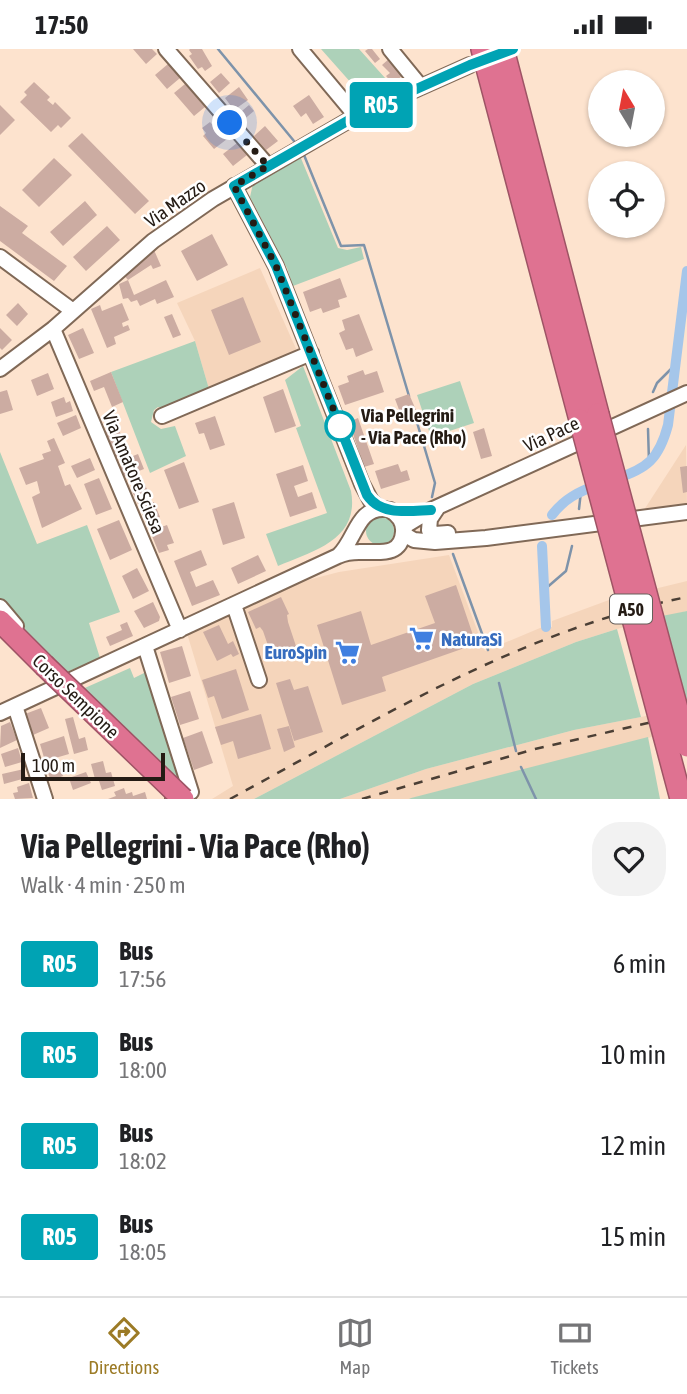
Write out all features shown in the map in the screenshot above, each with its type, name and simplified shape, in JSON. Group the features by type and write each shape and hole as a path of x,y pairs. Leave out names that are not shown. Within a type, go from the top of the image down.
{"highway":[{"name":"A50","path":"503,49 681,799"},
{"name":"A50","path":"476,57 589,417 687,746"},
{"name":"Corso Sempione","path":"0,621 10,639 168,799"},
{"name":"Corso Sempione","path":"39,668 187,796"}],"street":[{"path":"166,49 268,166"},
{"path":"300,49 356,116"},
{"path":"390,49 421,87"},
{"name":"Via Mazzo","path":"0,369 53,329 153,241 234,186 356,116 421,87 476,57"},
{"path":"234,186 273,258 362,484 371,501 396,514 403,528 414,540 435,542 687,512"},
{"path":"0,257 73,311"},
{"name":"Via Amatore Sciesa","path":"53,329 180,630"},
{"path":"162,416 311,353"},
{"name":"Via Pace","path":"403,528 435,508 686,393"},
{"path":"362,484 360,542 372,552"},
{"path":"435,508 429,530 438,534 460,534 461,539"},
{"name":"Via Pace","path":"385,509 435,508"},
{"path":"338,556 349,544 361,521 385,509"},
{"path":"387,553 399,544 403,528"},
{"path":"0,713 338,556 356,552 387,553 435,542"},
{"path":"234,605 259,680"},
{"path":"0,607 14,622 10,639"},
{"path":"145,646 187,796 168,799"},
{"path":"15,706 45,799"}],"shaded area":[{"path":"260,268 297,351 209,389 195,341 177,303"},
{"path":"686,445 687,508 642,513"},
{"path":"449,555 485,651 540,628 552,627 552,621 609,600 687,581 687,611 576,642 473,684 254,799 212,799 233,786 186,630 308,580 339,572"},
{"path":"687,708 687,728 409,799 340,799 426,769 574,730"}],"green space":[{"path":"321,49 359,49 395,89 368,102"},
{"path":"298,151 338,248 347,250 361,247 364,259 293,286 287,268 250,197 254,179"},
{"path":"195,341 209,389 168,408 158,407 154,410 151,422 161,429 175,426 186,456 150,473 111,372"},
{"path":"303,366 351,491 352,508 341,532 331,541 319,549 278,566 266,534 327,513 296,428 301,426 285,380"},
{"path":"460,381 474,423 431,437 417,395"},
{"path":"0,452 37,544 87,525 120,612 89,623 100,658 62,674 26,639 19,617 0,598"},
{"path":"380,517 390,521 394,531 390,541 380,545 370,541 366,531 370,521"},
{"path":"687,611 687,708 662,616"},
{"path":"617,629 641,717 574,730 426,769 340,799 254,799 473,684 576,642"},
{"path":"130,668 134,678 146,672 183,790 78,691"},
{"path":"648,737 660,799 409,799 411,798"}],"building":[{"path":"133,49 152,49 157,54 146,64"},
{"path":"190,49 202,49 212,66 205,71 202,67 198,69 189,56 192,54"},
{"path":"372,49 380,59 375,63 365,51"},
{"path":"390,58 404,74 393,84 386,76 390,73 382,65"},
{"path":"168,64 180,78 167,89 155,75"},
{"path":"221,73 230,83 219,93 210,82"},
{"path":"34,82 50,97 47,100 53,105 55,102 71,118 61,128 58,125 51,132 20,102 27,95 24,92"},
{"path":"185,84 205,107 194,116 174,93"},
{"path":"239,87 248,100 234,110 225,98"},
{"path":"309,95 324,117 313,124 306,113 301,117 293,106"},
{"path":"0,105 15,120 0,135"},
{"path":"249,105 254,111 242,121 237,115"},
{"path":"210,122 218,131 224,126 231,136 214,149 203,136 206,133 202,128"},
{"path":"265,126 278,141 266,150 254,136"},
{"path":"82,133 149,201 135,214 68,146"},
{"path":"237,143 247,155 233,166 223,154"},
{"path":"54,158 72,175 39,207 22,190"},
{"path":"85,201 97,215 63,246 50,232"},
{"path":"0,206 28,226 22,233 67,266 54,281 0,241"},
{"path":"107,226 120,240 86,271 73,257"},
{"path":"212,234 228,265 197,281 181,251"},
{"path":"154,250 161,266 153,269 151,265 128,280 122,273"},
{"path":"340,278 347,297 338,300 340,307 323,313 321,308 310,312 303,292"},
{"path":"128,280 134,295 166,280 174,297 157,304 155,299 140,306 137,300 131,302 128,298 123,299 119,284"},
{"path":"243,297 261,342 229,355 211,310"},
{"path":"18,303 28,314 17,326 6,315"},
{"path":"122,303 129,320 122,323 123,327 128,325 130,330 114,337 116,344 107,348 91,309 100,305 102,311"},
{"path":"172,314 181,335 173,338 164,317"},
{"path":"359,314 373,350 356,357 353,348 346,350 339,333 345,330 342,320"},
{"path":"0,328 12,340 2,350 0,348"},
{"path":"83,328 94,353 79,359 68,335"},
{"path":"363,370 365,375 377,371 384,392 345,405 338,386 349,382 347,376"},
{"path":"111,372 123,402 112,407 104,387 94,391 90,381"},
{"path":"48,373 54,389 37,396 31,380"},
{"path":"283,389 296,426 275,433 263,397"},
{"path":"7,390 13,410 0,414 0,392"},
{"path":"409,394 416,410 401,415 395,399"},
{"path":"64,397 66,403 70,401 73,411 56,417 51,402"},
{"path":"76,415 81,428 63,436 57,423"},
{"path":"215,416 225,445 210,450 204,433 199,434 195,423"},
{"path":"358,418 374,464 364,467 349,422"},
{"path":"118,427 128,453 114,458 104,432"},
{"path":"484,428 492,456 481,459 473,432"},
{"path":"54,438 65,463 58,466 65,486 70,484 82,509 42,528 32,497 40,493 37,481 26,485 19,468 44,459 42,454 51,451 47,441"},
{"path":"138,454 144,469 124,477 120,466 134,460 133,456"},
{"path":"90,458 95,470 77,478 71,466"},
{"path":"184,462 199,502 179,509 164,470"},
{"path":"398,464 401,472 407,470 410,480 381,489 375,471"},
{"path":"303,465 308,481 294,486 298,497 312,492 317,508 290,517 276,474"},
{"path":"687,466 687,492 683,493 680,467"},
{"path":"99,478 112,509 96,515 84,484"},
{"path":"144,483 151,497 138,504 131,489"},
{"path":"154,502 160,517 146,523 140,508"},
{"path":"234,502 245,538 223,545 212,509"},
{"path":"119,520 132,550 110,560 97,529"},
{"path":"167,525 174,543 167,545 169,550 159,553 150,531"},
{"path":"201,550 207,565 190,572 196,587 213,580 220,595 192,606 174,561"},
{"path":"258,555 266,571 238,584 231,568"},
{"path":"137,568 149,591 133,599 122,576"},
{"path":"456,585 476,644 382,677 386,691 342,705 317,625 361,611 371,645 435,623 425,596"},
{"path":"281,597 289,614 288,622 298,652 273,660 263,631 260,627 256,629 248,612"},
{"path":"153,602 160,617 159,621 144,628 134,611"},
{"path":"127,622 133,636 110,646 106,637 122,630 120,625"},
{"path":"219,625 228,644 233,641 239,654 233,657 231,654 217,661 203,632"},
{"path":"182,646 191,676 169,683 160,652"},
{"path":"236,669 249,710 222,719 214,696 208,698 202,680"},
{"path":"290,679 294,690 308,686 323,732 294,741 276,683"},
{"path":"190,691 199,719 180,725 171,697"},
{"path":"41,708 49,728 33,735 25,714"},
{"path":"261,714 271,749 238,759 233,741 221,745 215,727"},
{"path":"73,717 79,739 85,737 88,750 74,754 65,719"},
{"path":"10,722 17,740 0,748 1,726"},
{"path":"289,726 295,747 284,752 277,729"},
{"path":"202,731 213,763 194,770 183,738"},
{"path":"64,736 69,754 45,761 40,744"},
{"path":"18,748 22,762 5,767 1,754"},
{"path":"103,761 106,773 111,772 115,786 102,790 98,778 95,779 91,764"},
{"path":"59,762 63,776 51,781 46,767"},
{"path":"24,769 26,778 4,784 2,774"},
{"path":"86,772 91,783 73,790 69,778"},
{"path":"29,783 33,798 15,799 13,793 18,792 17,787"},
{"path":"124,788 126,794 132,792 133,796 145,792 147,799 108,799 116,796 114,792"}],"waterway":[{"path":"218,49 294,141"},
{"path":"304,155 341,246 364,245 409,396"},
{"path":"615,479 636,471 650,461 664,437 668,425 687,271"},
{"path":"653,392 657,383 675,365"},
{"path":"413,409 435,483 432,497"},
{"path":"648,429 649,462"},
{"path":"552,515 572,497 597,485"},
{"path":"579,509 581,491"},
{"path":"542,546 546,627"},
{"path":"544,590 566,571 572,546"},
{"path":"453,554 488,650"},
{"path":"499,683 516,751"},
{"path":"521,767 536,799"}],"railway":[{"path":"230,799 395,709 508,655 567,631 626,612 687,597"},
{"path":"362,799 535,749 687,714"}],"bus line":[{"name":"R05","path":"431,510 400,511 379,508 367,495 273,258 234,186 356,116 470,65 513,49"}],"place":[{"name":"Via Pellegrini - Via Pace (Rho)","path":"340,426"},
{"name":"NaturaSì","path":"421,639"},
{"name":"EuroSpin","path":"347,652"}],"route":[{"path":"230,123 268,166 234,186 273,258 341,428 340,426"}]}
